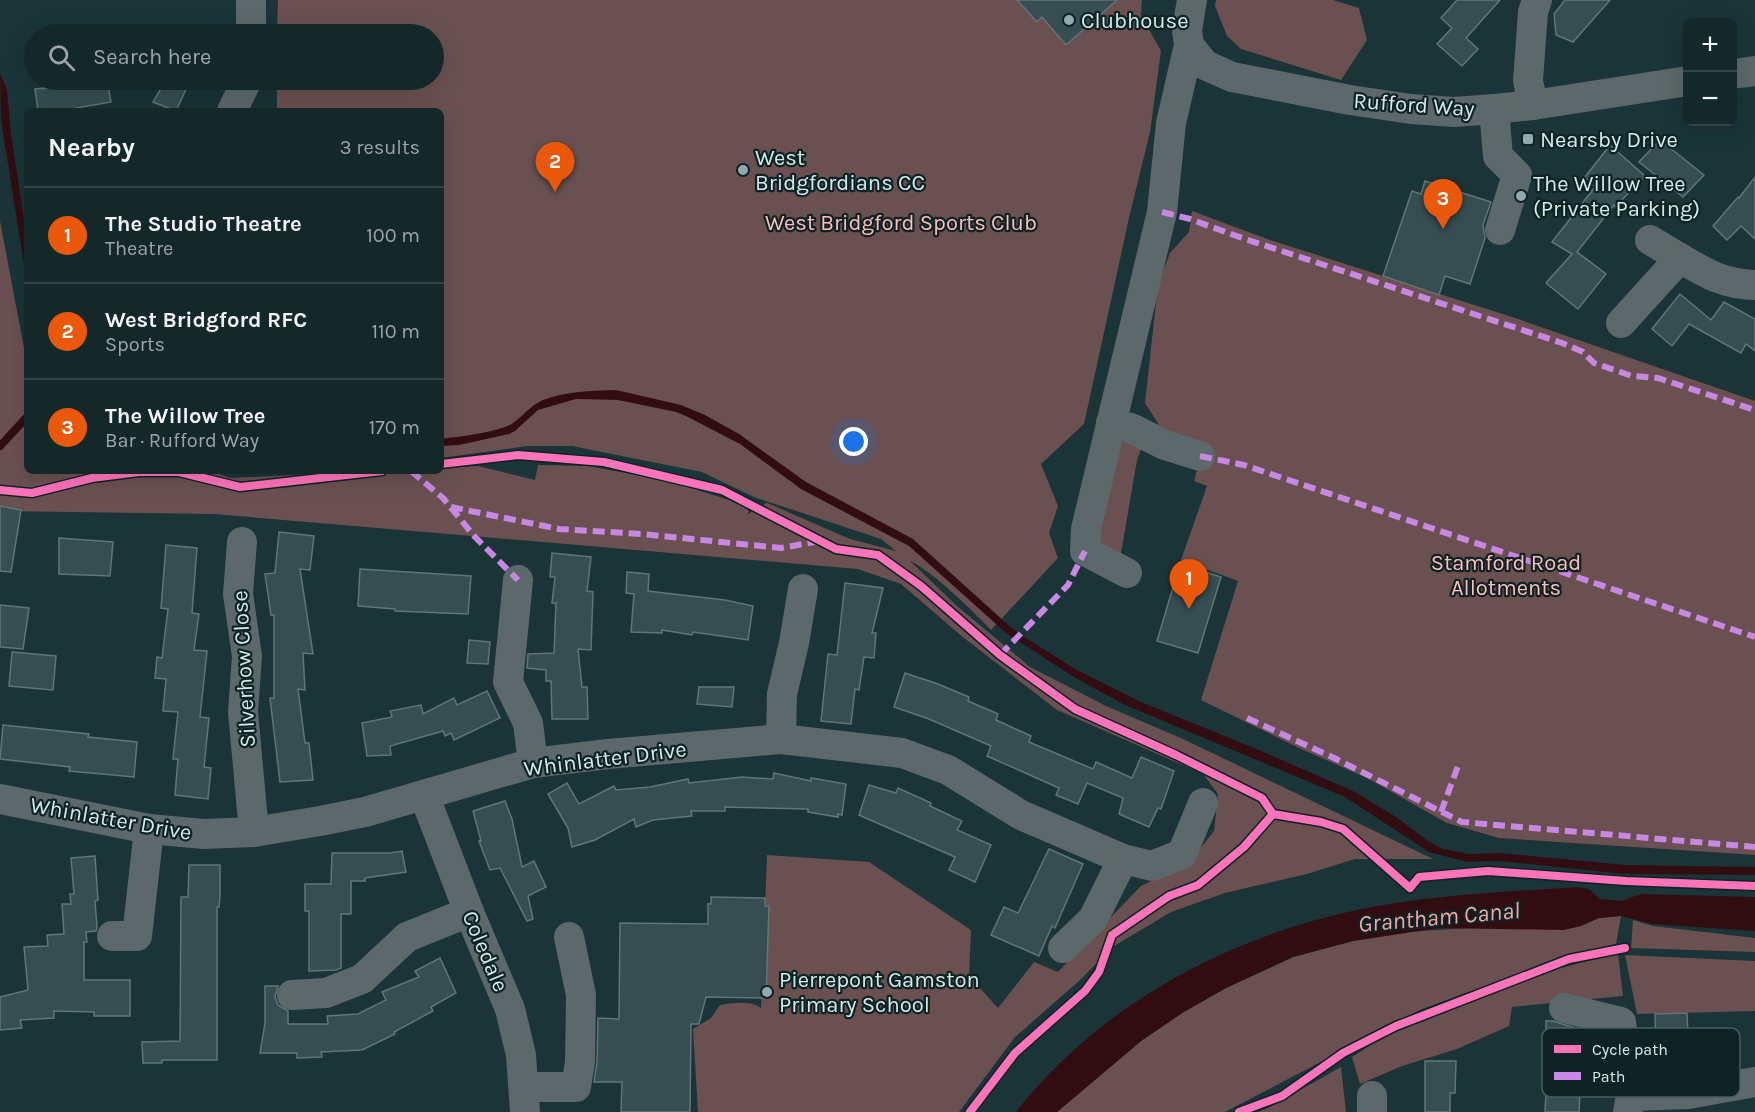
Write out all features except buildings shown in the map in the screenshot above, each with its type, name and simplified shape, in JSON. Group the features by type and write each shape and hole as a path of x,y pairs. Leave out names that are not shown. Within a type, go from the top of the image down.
{"street":[{"path":"251,0 251,24"},
{"path":"1127,573 1084,551 1086,529 1161,212 1171,123 1189,45 1187,30 1192,0"},
{"path":"1533,105 1528,81 1533,12 1537,0"},
{"name":"Rufford Way","path":"1189,45 1205,64 1232,77 1350,100 1411,108 1454,111 1494,109 1683,82"},
{"path":"1737,74 1755,71"},
{"path":"233,108 242,90"},
{"path":"1494,109 1498,156 1517,175 1500,230"},
{"path":"1650,240 1710,276 1734,285 1755,285"},
{"path":"1621,323 1680,258"},
{"path":"1111,423 1131,428 1165,445 1200,456"},
{"name":"Silverhow Close","path":"242,542 238,594 247,656 243,712 254,832"},
{"path":"518,580 508,681 528,723 533,763"},
{"path":"781,739 782,694 803,589"},
{"name":"Whinlatter Drive","path":"0,799 149,829 204,834 254,832 343,816 533,763 781,739 902,753 948,770 1021,815 1123,859 1152,866 1182,854 1203,803"},
{"name":"Coledale","path":"424,795 469,912 510,1009 521,1055 525,1100"},
{"path":"112,936 137,936 149,829"},
{"path":"1063,948 1094,919 1123,859"},
{"path":"291,995 326,993 362,979 407,937 469,912"},
{"path":"525,1100 576,1087 580,1062 581,995 569,937"},
{"path":"1564,1008 1621,1022 1622,1028"},
{"path":"1740,1085 1755,1082"},
{"path":"1630,1104 1671,1097"}],"green space":[{"name":"West Bridgford Sports Club","path":"278,0 1142,0 1141,15 1161,51 1150,132 1084,424 1041,464 1058,506 1049,533 1058,558 991,630 940,582 910,561 957,606 1030,667 1106,706 1183,739 1433,859 1355,859 1307,874 1225,893 1171,912 1114,946 1079,981 1015,1037 959,1112 698,1112 693,1029 711,1018 720,1005 747,1003 761,1008 767,855 869,862 971,930 969,976 998,1008 1034,962 1058,972 1141,886 1189,863 1214,831 1218,794 1203,774 1057,710 964,638 901,584 858,569 214,514 0,511 0,221 24,348 24,474 218,474 231,478 315,474 444,474 444,468 478,466 535,480 538,465 588,466 669,481 745,505 749,512 746,515 767,503 850,539 896,551 881,539 754,497 702,472 572,446 528,446 444,458 444,108 277,108 277,90 444,90 444,24 277,24"},
{"path":"1216,0 1333,0 1359,8 1367,40 1341,80 1241,49 1227,36 1215,6"},
{"name":"Stamford Road Allotments","path":"1192,211 1270,240 1512,317 1755,401 1755,855 1499,838 1447,823 1367,778 1201,700 1238,581 1181,560 1207,486 1194,481 1203,448 1166,436 1145,403 1158,284 1170,253 1189,232"},
{"path":"1122,440 1144,441 1137,460 1119,565 1102,551 1096,532"},
{"path":"1621,916 1616,944 1573,954 1422,1009 1225,1112 1057,1112 1141,1041 1184,1011 1226,988 1293,957 1353,941 1406,932 1593,920"},
{"path":"1633,920 1653,926 1755,938 1755,952 1631,948"},
{"path":"1618,953 1623,996 1512,1007 1509,1026 1457,1049 1402,1066 1360,1084 1352,1057 1388,1034 1538,974"},
{"path":"1625,955 1755,961 1755,1011 1637,1014"},
{"path":"1341,1067 1346,1112 1258,1112 1268,1108"}],"water":[{"path":"0,73 7,90 24,219 24,264 1,120"},
{"path":"616,390 681,405 705,415 739,434 806,482 913,539 1015,631 1075,669 1141,702 1355,792 1443,849 1469,854 1501,853 1625,865 1755,867 1755,875 1625,874 1500,861 1467,862 1429,852 1345,797 1123,704 1072,676 1005,632 909,546 801,489 740,444 676,412 618,400 576,399 538,410 509,434 459,445 444,446 444,439 499,429 517,420 543,400 579,392"},
{"name":"Grantham Canal","path":"1578,887 1589,889 1600,899 1621,901 1641,894 1755,897 1755,931 1652,924 1621,916 1599,918 1564,930 1439,928 1353,941 1293,957 1226,988 1184,1012 1141,1041 1057,1112 1016,1112 1049,1074 1086,1039 1126,1008 1169,981 1213,958 1260,938 1308,922 1384,905 1467,895"}],"waterway":[{"path":"0,446 24,420"}],"marked path":[{"path":"1162,212 1190,219 1562,343 1583,352 1594,363 1632,376 1658,378 1755,410"},
{"path":"1200,456 1244,465 1755,637"},
{"path":"415,474 443,498 475,537 518,580"},
{"path":"451,507 559,529 642,534 781,548 820,541"},
{"path":"1000,655 1068,585 1085,551"},
{"path":"1247,718 1330,756 1462,822 1755,847"},
{"path":"1441,812 1458,766"}],"cycle path":[{"path":"444,464 518,455 604,462 722,490 836,549 878,555 921,586 1000,655 1075,709 1176,755 1262,798 1273,814 1321,822 1343,829 1410,888 1419,877 1488,871 1626,881 1755,886"},
{"path":"0,490 32,493 92,478 123,474"},
{"path":"187,474 240,487 355,474"},
{"path":"970,1112 1015,1053 1085,991 1099,972 1112,935 1169,896 1198,885 1244,847 1273,814"},
{"path":"1239,1112 1282,1096 1343,1053 1396,1026 1569,959 1625,948"}],"place":[{"name":"Clubhouse","path":"1069,20"},
{"name":"Nearsby Drive","path":"1528,139"},
{"name":"West Bridgfordians CC","path":"743,170"},
{"name":"West Bridgford RFC","path":"555,192"},
{"name":"The Willow Tree (Private Parking)","path":"1521,196"},
{"name":"The Willow Tree","path":"1443,229"},
{"name":"The Studio Theatre","path":"1189,609"},
{"name":"Pierrepont Gamston Primary School","path":"767,992"}]}
